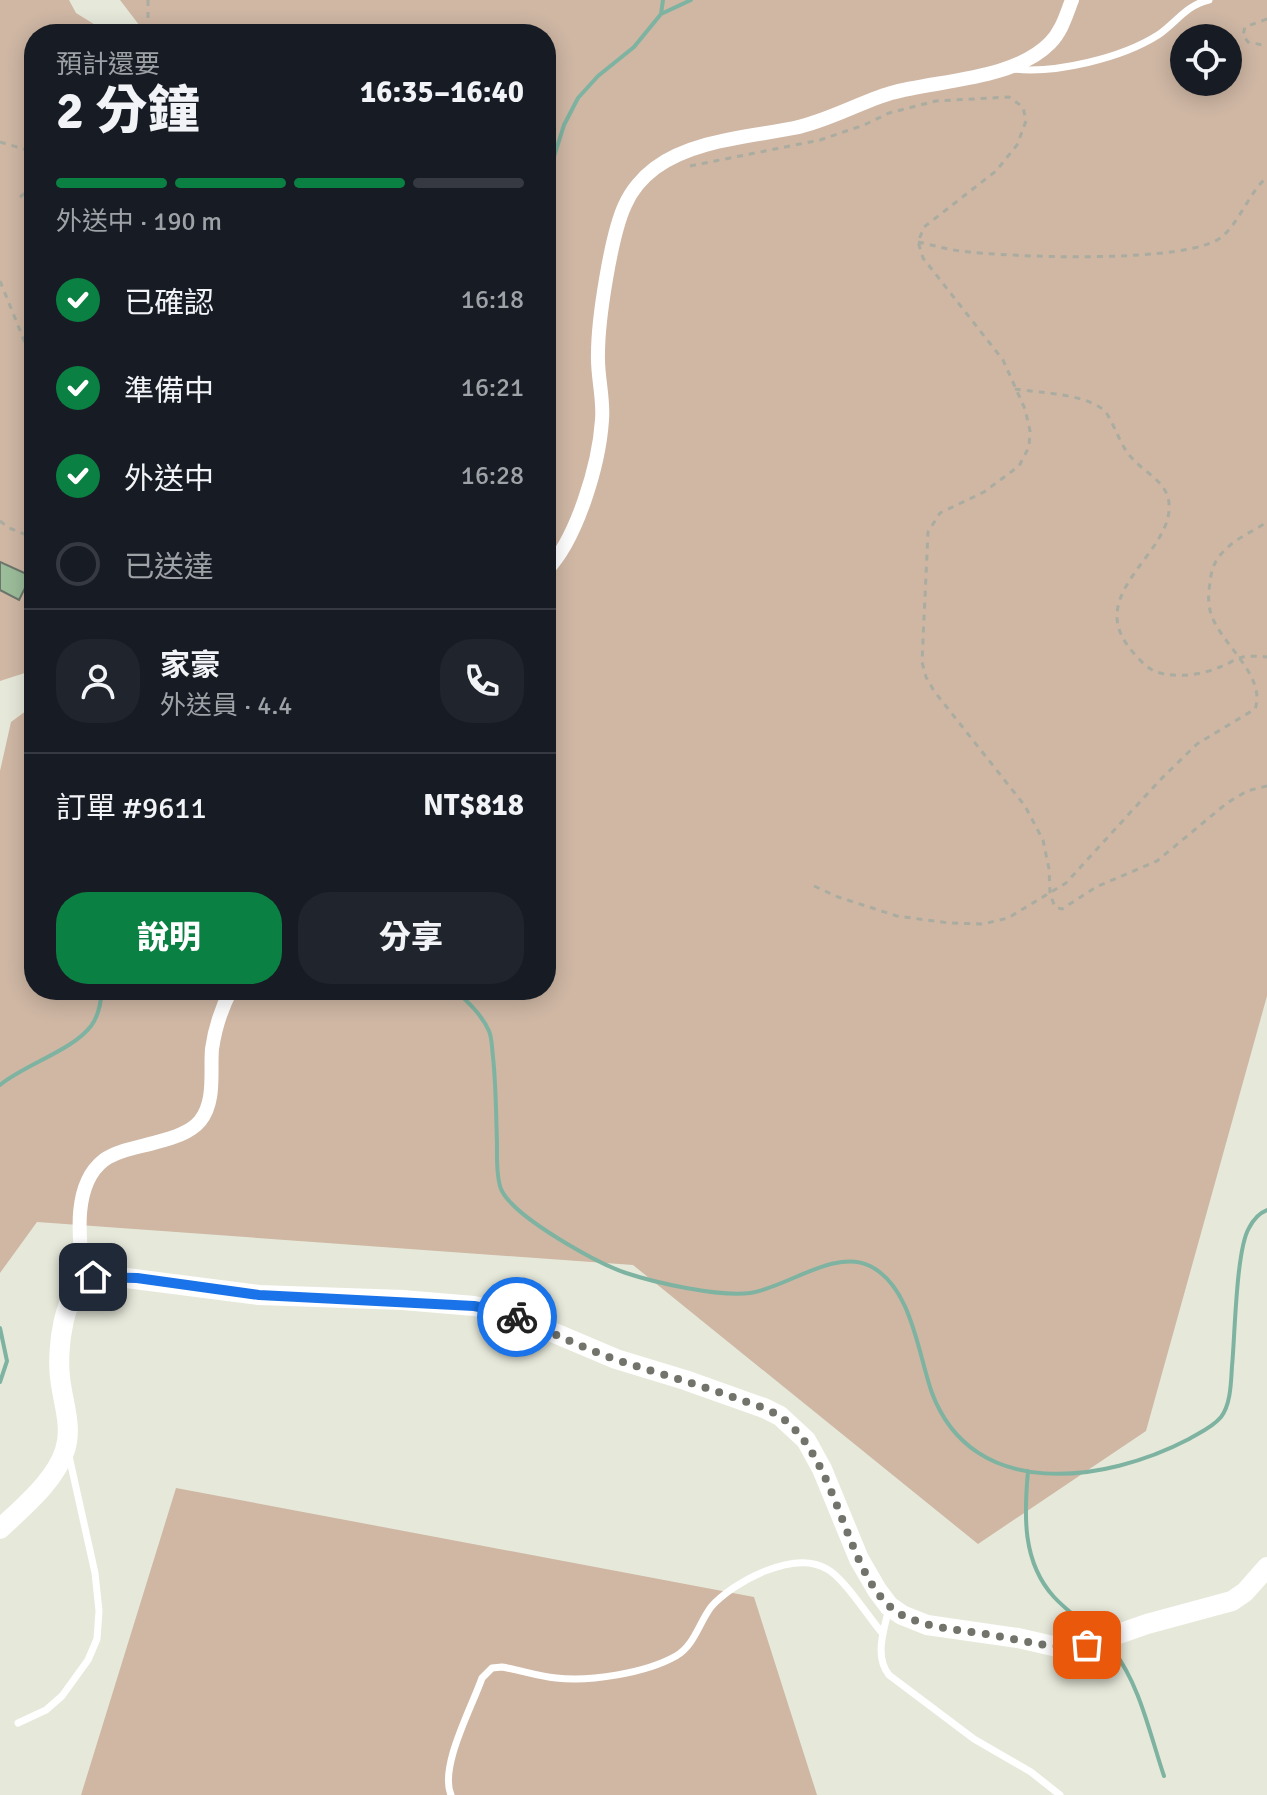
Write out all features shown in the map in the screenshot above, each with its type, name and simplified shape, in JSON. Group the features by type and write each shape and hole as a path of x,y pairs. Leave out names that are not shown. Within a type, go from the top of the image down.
{"street":[{"path":"556,557 570,538 585,499 600,436 602,398 597,355 615,234 625,205 638,184 654,168 672,157 696,149 798,127 908,89 970,80 1005,68 1039,53 1051,42 1061,29 1072,0"},
{"path":"84,1283 80,1247 83,1193 90,1174 106,1159 178,1136 200,1121 209,1104 213,1047 220,1011 226,1000"},
{"path":"0,1529 61,1462 67,1446 68,1424 60,1375 64,1320 73,1295 84,1283 93,1277 111,1276 259,1295 474,1306 505,1312 616,1359 764,1408 780,1416 806,1440 822,1469 859,1559 889,1606 927,1625 1018,1638 1066,1649 1232,1601 1245,1592 1267,1567"}],"lane":[{"path":"1005,68 1032,71 1053,69 1146,42 1188,8 1209,0"},
{"path":"18,1723 46,1710 62,1696 88,1660 97,1639 99,1611 95,1573 67,1446"},
{"path":"451,1795 447,1777 452,1758 482,1678 492,1668 502,1667 574,1680 638,1669 673,1658 690,1644 708,1611 722,1595 757,1574 777,1567 802,1564 828,1569 883,1634"},
{"path":"889,1606 883,1634 882,1667 889,1675 974,1739 1031,1772 1060,1795"}],"path":[{"path":"148,0 148,24"},
{"path":"1267,19 1245,27 1243,35 1248,42 1267,46"},
{"path":"654,168 704,165 820,140 889,113 936,101 1009,97 1023,107 1026,121 1017,145 996,171 924,227 918,242 923,258 1003,360 1025,409 1030,431 1029,447 1019,466 984,492 940,513 928,532 921,639 926,677 1025,806 1043,840 1050,894 1055,907 1062,909 1096,887 1157,861 1227,803 1247,791 1267,786"},
{"path":"0,142 24,149"},
{"path":"918,242 961,251 1041,255 1155,254 1193,249 1222,238 1258,185 1267,177"},
{"path":"0,281 24,340"},
{"path":"1015,389 1087,400 1101,406 1129,456 1162,487 1170,501 1163,529 1128,581 1118,605 1117,623 1136,657 1153,670 1172,675 1196,674 1240,658 1267,657"},
{"path":"0,521 24,534"},
{"path":"814,886 897,916 983,924 1008,918 1066,883 1197,744 1255,709 1258,700 1256,691 1240,658 1219,630 1208,596 1216,560 1227,547 1267,522"}],"shaded area":[{"path":"0,0 69,0 76,13 94,24 24,24 24,673 0,681"},
{"path":"120,0 1267,0 1267,996 1146,1431 978,1544 633,1265 37,1222 0,1273 0,771 11,722 24,712 24,1000 556,1000 556,24 138,24"},
{"path":"176,1488 754,1597 817,1795 81,1795"}],"building":[{"path":"0,562 24,573 24,590 19,600 0,590"}],"waterway":[{"path":"661,14 663,0"},
{"path":"556,150 564,125 578,98 598,76 634,47 661,14 691,0"},
{"path":"0,1085 83,1035 96,1018 101,1000"},
{"path":"466,1000 486,1025 492,1044 498,1178 505,1195 523,1214 566,1244 613,1268 654,1281 705,1291 750,1293 826,1265 856,1262 870,1266 884,1276 904,1305 932,1393 951,1428 978,1452 1009,1467 1044,1473 1082,1473 1119,1466 1156,1454 1218,1421 1227,1406 1230,1392 1241,1255 1249,1228 1267,1210"},
{"path":"0,1328 7,1361 0,1382"},
{"path":"1028,1471 1026,1521 1036,1569 1054,1597 1092,1630"},
{"path":"1113,1650 1137,1694 1164,1776"}],"way so far":[{"path":"517,1317 616,1359 685,1380 780,1416 806,1440 822,1469 859,1559 889,1606 902,1615 927,1625 1018,1638 1047,1646 1066,1649 1087,1645"}],"route":[{"path":"93,1277 137,1278 259,1295 474,1306 517,1317"}]}
